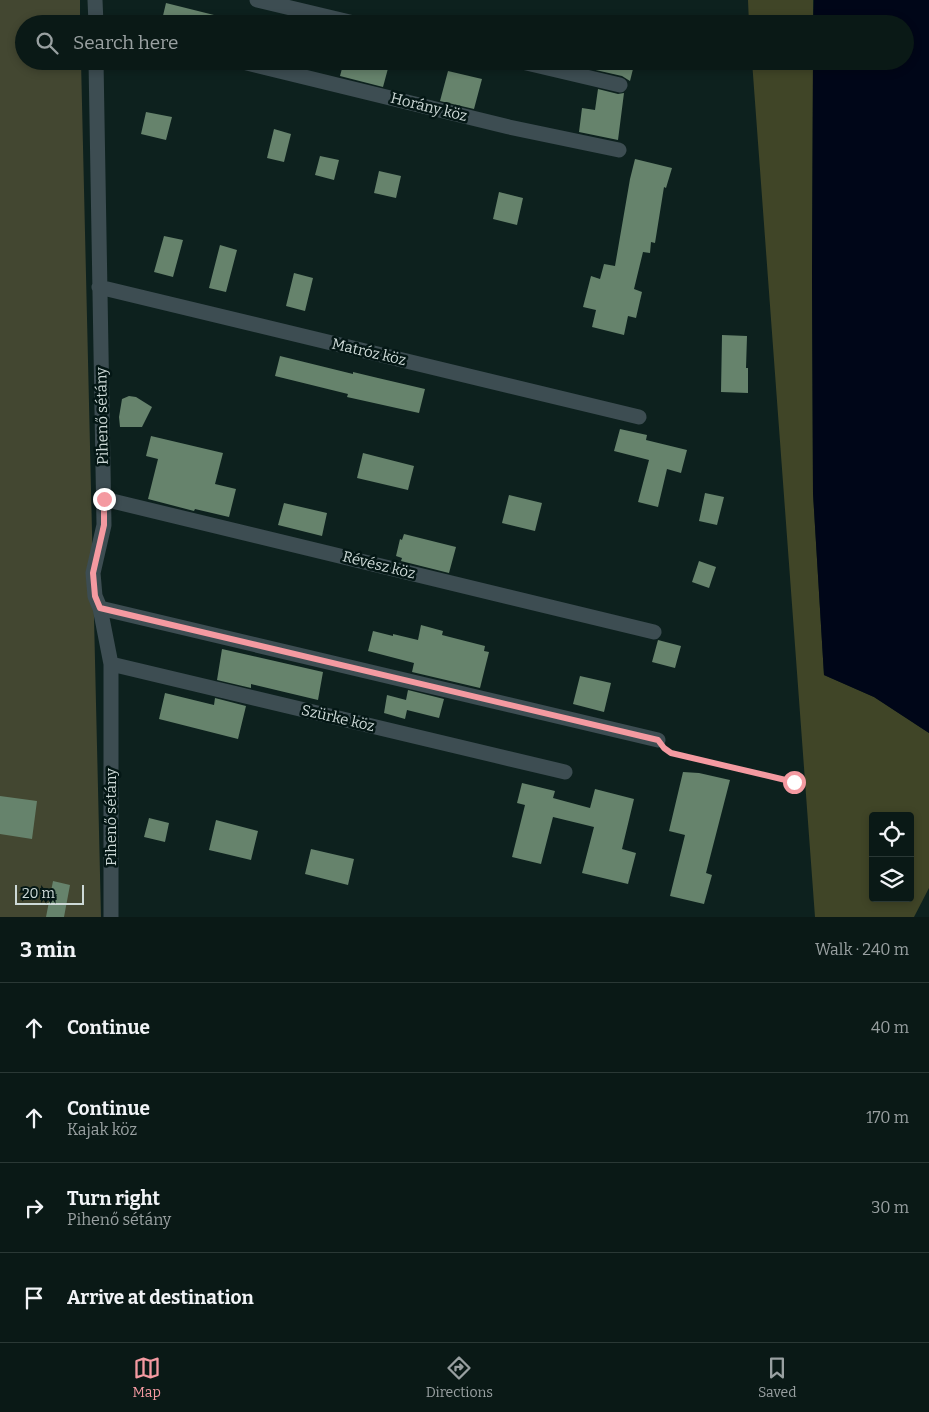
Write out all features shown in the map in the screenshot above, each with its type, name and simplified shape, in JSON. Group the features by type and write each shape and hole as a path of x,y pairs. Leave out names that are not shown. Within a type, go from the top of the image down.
{"street":[{"path":"96,0 96,15"},
{"path":"257,0 320,15"},
{"name":"Pihenő sétány","path":"96,70 104,525 93,573 95,596 100,608 111,664 112,917"},
{"name":"Horány köz","path":"276,70 509,127 619,150"},
{"path":"556,70 620,85"},
{"name":"Matróz köz","path":"99,287 639,416"},
{"name":"Révész köz","path":"104,499 654,632"},
{"path":"100,608 658,740"},
{"name":"Szürke köz","path":"111,664 565,772"}],"path":[{"path":"658,740 671,753 794,782"}],"green space":[{"path":"0,0 80,0 80,15 15,15 15,70 81,70 101,917 0,917"},
{"path":"748,0 813,0 813,15 749,15"},
{"path":"753,70 813,70 813,493 824,675 874,697 929,733 929,888 914,917 815,917"}],"water":[{"path":"814,0 929,0 929,733 874,697 824,675 813,493 813,70 914,70 914,15 813,15"}],"building":[{"path":"166,3 214,15 163,15"},
{"path":"342,70 388,70 383,87 340,76"},
{"path":"596,70 633,70 630,81 622,76"},
{"path":"448,71 482,79 474,109 440,101"},
{"path":"598,89 618,94 624,93 618,140 579,132 582,108 595,110"},
{"path":"146,112 172,117 166,140 141,134"},
{"path":"274,129 291,134 284,162 267,158"},
{"path":"320,156 339,160 334,180 315,175"},
{"path":"635,159 672,168 666,188 664,187 655,243 651,242 650,253 643,252 634,289 642,292 636,318 628,316 624,335 592,327 596,310 583,307 591,276 600,279 604,264 615,266"},
{"path":"379,171 401,176 396,198 374,193"},
{"path":"499,192 523,198 517,225 493,219"},
{"path":"164,236 183,240 173,277 154,272"},
{"path":"220,245 237,250 226,292 209,288"},
{"path":"294,273 313,278 305,311 286,306"},
{"path":"722,335 747,336 746,368 748,368 748,393 721,392"},
{"path":"280,356 425,389 419,413 347,397 348,394 275,376"},
{"path":"129,396 136,397 152,407 142,427 120,427 119,417 122,399"},
{"path":"620,429 647,435 646,440 687,450 681,473 667,469 658,507 638,502 649,460 614,451"},
{"path":"151,436 223,453 215,484 236,489 229,517 195,509 194,511 148,499 158,459 146,456"},
{"path":"363,453 414,466 408,490 357,478"},
{"path":"705,493 724,497 717,525 699,521"},
{"path":"509,495 542,503 535,531 502,523"},
{"path":"284,503 327,513 322,536 278,525"},
{"path":"404,534 456,547 449,573 401,561 402,558 396,556 400,539 402,540"},
{"path":"699,561 716,567 709,588 692,582"},
{"path":"421,625 443,631 442,635 485,646 484,651 489,652 480,688 412,672 414,663 368,651 373,631 418,640"},
{"path":"658,640 681,646 675,668 652,662"},
{"path":"222,649 323,672 318,700 251,684 251,688 217,680"},
{"path":"580,676 611,683 604,712 573,704"},
{"path":"408,690 444,699 439,718 407,710 405,719 384,713 387,695 406,700"},
{"path":"165,693 214,705 215,698 246,706 238,739 159,719"},
{"path":"683,772 699,773 730,780 706,873 712,875 704,904 670,896 685,835 669,831"},
{"path":"522,783 555,791 553,798 590,808 595,789 634,799 622,849 636,853 628,884 582,873 594,827 553,817 541,864 512,857 525,805 517,803"},
{"path":"0,796 37,801 32,839 0,834"},
{"path":"149,818 169,823 165,842 144,837"},
{"path":"216,820 258,831 251,860 209,850"},
{"path":"311,849 354,859 348,885 305,874"},
{"path":"53,881 70,885 64,917 46,917"}],"route":[{"path":"104,499 104,525 93,573 95,596 100,608 658,740 671,753 794,782"}]}
